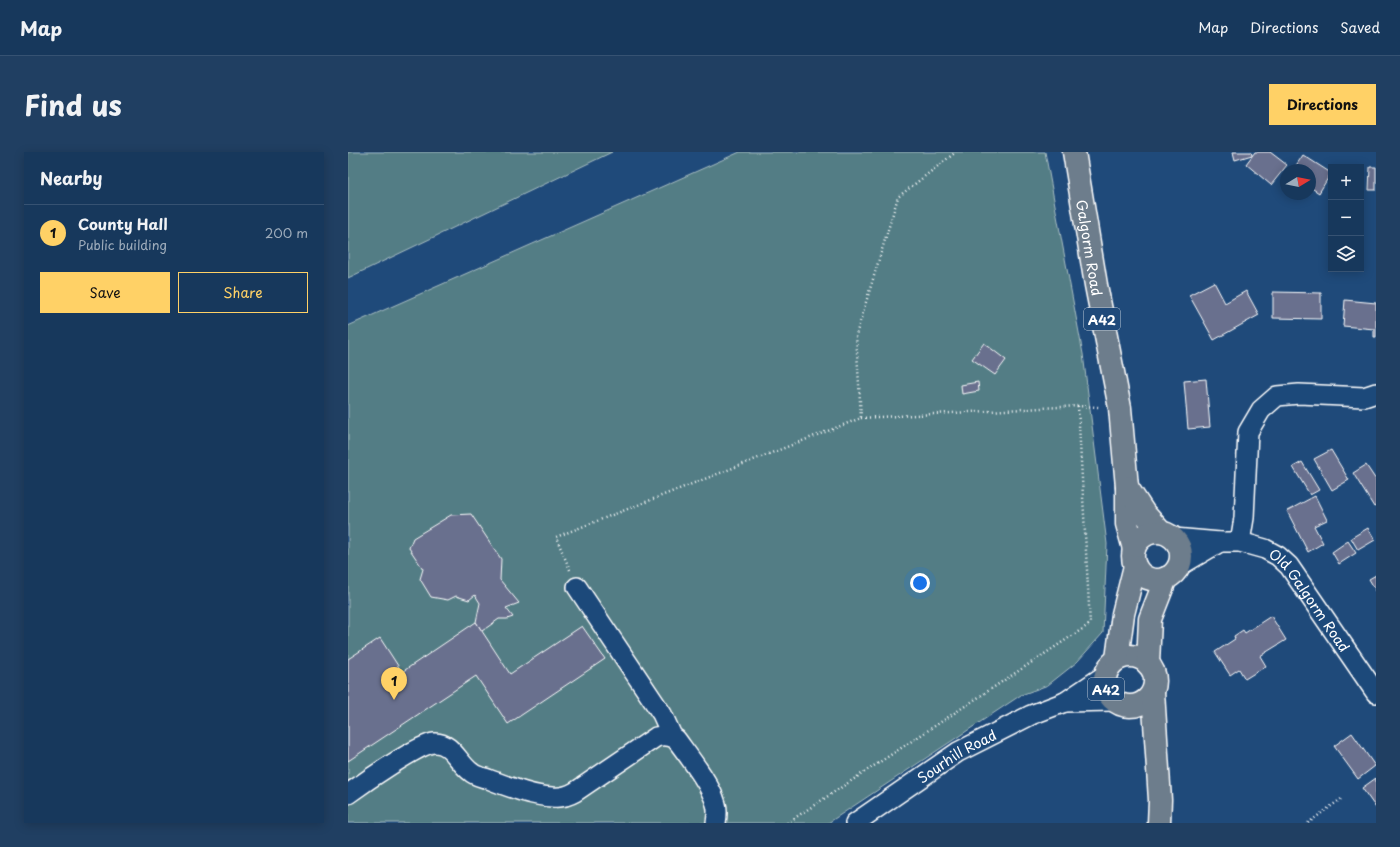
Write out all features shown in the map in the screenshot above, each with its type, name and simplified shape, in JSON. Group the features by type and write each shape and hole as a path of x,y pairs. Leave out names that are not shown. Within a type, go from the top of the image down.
{"main road":[{"name":"Galgorm Road","path":"1074,152 1096,285 1120,408 1127,487 1127,524 1134,558"},
{"name":"Galgorm Road","path":"1127,487 1144,513 1167,534"},
{"name":"A42","path":"1148,664 1150,619 1182,556 1179,544 1167,534 1153,531 1147,533 1136,543 1123,614 1105,687 1110,697 1156,738"},
{"path":"1134,558 1139,572 1145,577 1159,580 1173,572"},
{"name":"A42","path":"1111,667 1125,656 1134,656 1148,664 1154,674 1155,680 1153,692 1160,800 1158,823"},
{"name":"A42","path":"1118,703 1129,707 1137,706 1144,702 1153,692"}],"street":[{"path":"1240,542 1244,518 1248,432 1261,410 1276,396 1299,394 1364,397 1376,393"},
{"path":"1167,534 1220,542"},
{"path":"1173,572 1220,542"},
{"name":"Old Galgorm Road","path":"1220,542 1240,542 1265,549 1278,556 1289,566 1376,693"},
{"path":"577,587 662,714 672,736 676,739 690,759 712,796 717,812 716,823"},
{"name":"Sourhill Road","path":"855,823 958,752 1031,715 1065,702 1111,667"},
{"name":"Sourhill Road","path":"1065,702 1118,703"},
{"path":"348,794 415,751 429,744 436,743 447,746 461,763 473,774 519,790 546,797 561,797 575,792 656,737 661,735 672,736"}],"path":[{"path":"861,418 856,335 898,197 956,152"},
{"path":"787,823 1090,624 1078,406"},
{"path":"577,587 556,537 861,418 1078,406 1120,408"},
{"path":"1308,823 1341,799"}],"green space":[{"path":"348,152 612,152 348,278"},
{"path":"740,152 1045,152 1083,354 1107,544 1103,633 1077,662 1048,685 1021,695 828,823 348,823 348,326"}],"building":[{"path":"1233,152 1251,152 1252,155 1235,160"},
{"path":"1255,152 1270,152 1286,164 1280,164 1280,174 1271,185 1246,164"},
{"path":"1303,155 1328,171 1328,178 1319,193 1316,191 1316,164 1297,164"},
{"path":"1370,167 1376,167 1376,190 1369,190"},
{"path":"1214,282 1225,303 1246,291 1259,315 1214,340 1189,295"},
{"path":"1273,292 1321,293 1321,319 1273,318"},
{"path":"1345,300 1376,303 1376,337 1374,337 1374,329 1343,326"},
{"path":"984,343 1006,360 995,375 972,359"},
{"path":"1206,379 1210,427 1188,429 1184,381"},
{"path":"978,382 979,391 962,394 961,385"},
{"path":"1331,450 1349,480 1332,490 1314,459"},
{"path":"1302,462 1319,490 1310,495 1293,467"},
{"path":"1366,465 1376,480 1376,506 1374,507 1353,473"},
{"path":"1315,496 1327,520 1314,526 1323,543 1308,552 1287,511"},
{"path":"471,514 501,559 500,580 519,603 506,608 513,617 499,619 482,631 476,622 480,603 475,595 469,600 456,596 448,600 431,597 420,579 423,569 409,548 413,538 451,515"},
{"path":"1368,528 1375,540 1358,550 1351,538"},
{"path":"1348,541 1356,553 1339,564 1332,552"},
{"path":"1376,575 1376,591 1369,579"},
{"path":"1271,616 1286,640 1260,656 1266,666 1245,679 1239,669 1230,675 1215,652 1235,639 1234,636 1243,630 1245,633"},
{"path":"476,622 510,674 582,626 605,659 508,724 476,676 348,761 348,659 380,638 402,672"},
{"path":"1352,733 1375,766 1358,779 1334,746"},
{"path":"1376,778 1376,808 1362,788"}],"place":[{"name":"County Hall","path":"394,700"}]}
